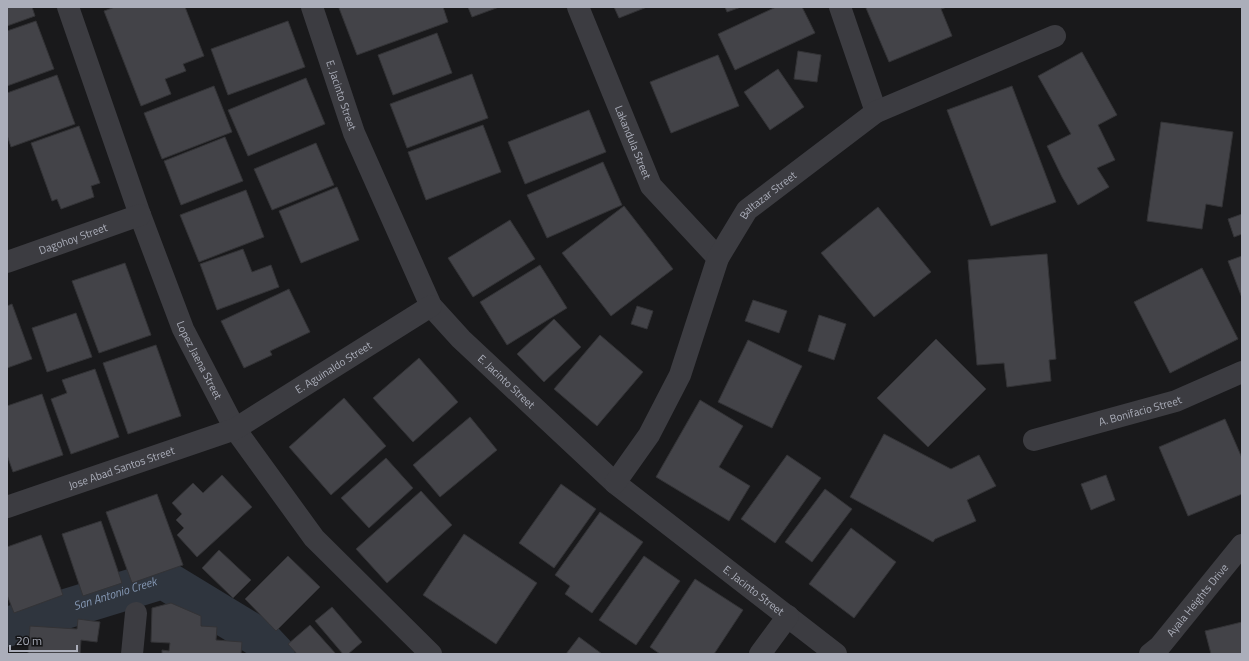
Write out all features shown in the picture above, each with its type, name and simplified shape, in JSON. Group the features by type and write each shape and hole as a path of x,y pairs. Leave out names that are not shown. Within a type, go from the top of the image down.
{"street":[{"name":"Lopez Jaena Street","path":"68,7 140,215 183,329 235,429 314,538 432,654"},
{"name":"E. Jacinto Street","path":"312,7 354,133 431,306 461,339 615,483 836,654"},
{"name":"Lakandula Street","path":"578,7 651,186 718,258"},
{"path":"840,7 876,112"},
{"name":"Baltazar Street","path":"615,483 649,435 680,375 718,258 747,210 876,112 1055,36"},
{"name":"Dagohoy Street","path":"7,262 140,215"},
{"name":"E. Aguinaldo Street","path":"235,429 431,306"},
{"name":"A. Bonifacio Street","path":"1034,440 1176,402 1242,372"},
{"name":"Jose Abad Santos Street","path":"7,507 235,429"},
{"name":"Ayala Heights Drive","path":"1150,654 1160,646 1242,545"},
{"path":"132,654 136,613"},
{"path":"760,654 788,616"}],"building":[{"path":"7,7 32,7 35,16 7,26"},
{"path":"115,7 185,7 204,56 183,64 186,71 165,79 171,94 141,106 104,11"},
{"path":"443,7 448,22 357,55 339,8"},
{"path":"468,7 499,7 472,17"},
{"path":"614,7 647,7 619,18"},
{"path":"725,7 741,7 727,12"},
{"path":"776,7 802,7 815,33 735,70 718,34"},
{"path":"947,7 941,9 952,36 889,62 866,8"},
{"path":"36,21 54,69 7,86 7,31"},
{"path":"288,21 305,67 228,95 211,49"},
{"path":"437,33 452,73 393,95 378,55"},
{"path":"798,51 821,55 817,82 794,79"},
{"path":"1082,52 1117,115 1098,125 1115,160 1097,168 1109,187 1078,205 1047,146 1071,134 1038,76"},
{"path":"718,55 739,106 671,133 650,82"},
{"path":"778,69 804,107 770,130 744,92"},
{"path":"472,74 488,118 407,148 390,104"},
{"path":"57,75 75,124 11,147 7,135 7,93"},
{"path":"306,78 325,124 248,156 228,110"},
{"path":"214,86 232,132 162,159 144,113"},
{"path":"1012,86 1056,202 991,226 947,110"},
{"path":"589,110 606,152 525,184 508,142"},
{"path":"1161,122 1233,132 1222,207 1206,204 1202,229 1147,221"},
{"path":"483,125 501,172 426,200 408,152"},
{"path":"79,126 100,183 91,186 94,197 61,209 57,199 52,201 31,143"},
{"path":"225,137 243,181 181,205 164,161"},
{"path":"316,143 334,185 272,210 254,169"},
{"path":"603,162 622,205 547,238 527,195"},
{"path":"337,187 359,240 301,263 279,211"},
{"path":"246,190 264,237 199,262 180,215"},
{"path":"624,206 673,269 611,316 562,253"},
{"path":"878,207 931,272 874,317 821,253"},
{"path":"1242,214 1242,234 1234,237 1228,219"},
{"path":"510,220 535,259 473,297 448,258"},
{"path":"243,249 252,272 271,265 279,287 217,310 200,264"},
{"path":"1047,254 1056,359 1049,360 1051,381 1007,387 1004,363 977,365 968,260"},
{"path":"1242,256 1242,298 1228,261"},
{"path":"125,263 151,335 99,353 72,281"},
{"path":"540,265 567,308 507,345 480,302"},
{"path":"1202,268 1238,339 1170,373 1134,302"},
{"path":"289,289 310,332 270,351 272,355 244,368 221,321"},
{"path":"753,300 787,311 779,333 745,321"},
{"path":"12,304 32,359 7,368 7,306"},
{"path":"637,306 653,311 647,329 631,324"},
{"path":"76,313 92,357 47,372 32,328"},
{"path":"819,315 846,324 834,360 808,351"},
{"path":"554,319 581,347 544,382 517,354"},
{"path":"600,335 643,372 597,426 554,389"},
{"path":"936,339 986,389 928,447 877,398"},
{"path":"748,340 802,366 772,428 718,402"},
{"path":"156,345 181,416 128,434 103,363"},
{"path":"419,358 458,402 413,442 373,398"},
{"path":"95,369 119,437 71,454 51,399 67,393 62,380"},
{"path":"42,394 63,455 13,472 7,455 7,406"},
{"path":"344,398 386,446 331,495 289,447"},
{"path":"700,400 743,426 719,467 750,486 729,521 656,477"},
{"path":"470,417 497,450 440,497 413,465"},
{"path":"1225,419 1242,458 1242,494 1188,516 1159,447"},
{"path":"884,434 951,469 979,455 996,486 967,500 976,521 935,539 933,542 850,497"},
{"path":"787,455 821,478 775,543 741,519"},
{"path":"386,458 413,488 369,528 341,498"},
{"path":"222,475 252,507 197,557 177,535 184,528 176,520 182,514 172,503 193,483 203,493"},
{"path":"1106,475 1115,500 1091,510 1081,484"},
{"path":"561,484 596,509 554,568 519,543"},
{"path":"825,489 852,509 812,562 785,542"},
{"path":"421,491 452,525 387,583 356,549"},
{"path":"157,494 183,565 132,583 106,512"},
{"path":"600,512 643,542 592,613 565,594 570,586 555,575"},
{"path":"101,521 122,583 83,596 62,534"},
{"path":"851,528 896,562 854,618 809,584"},
{"path":"464,534 537,583 496,644 423,595"},
{"path":"41,535 63,595 14,613 7,595 7,547"},
{"path":"219,550 251,580 233,598 202,568"},
{"path":"288,556 320,587 276,631 245,599"},
{"path":"644,556 680,581 636,645 599,620"},
{"path":"695,579 743,610 714,654 660,654 650,647"},
{"path":"171,603 201,616 201,626 217,627 216,640 242,642 241,654 162,654 162,650 169,651 170,643 151,642 152,608"},
{"path":"332,607 362,642 348,654 343,654 315,621"},
{"path":"78,619 100,622 97,642 81,640 80,654 28,654 30,626 77,629"},
{"path":"1242,622 1242,654 1211,654 1205,631"},
{"path":"310,625 336,654 297,654 288,644"},
{"path":"579,637 602,654 566,654"}],"waterway":[{"name":"San Antonio Creek","path":"7,627 163,579 260,638 275,654"}]}
